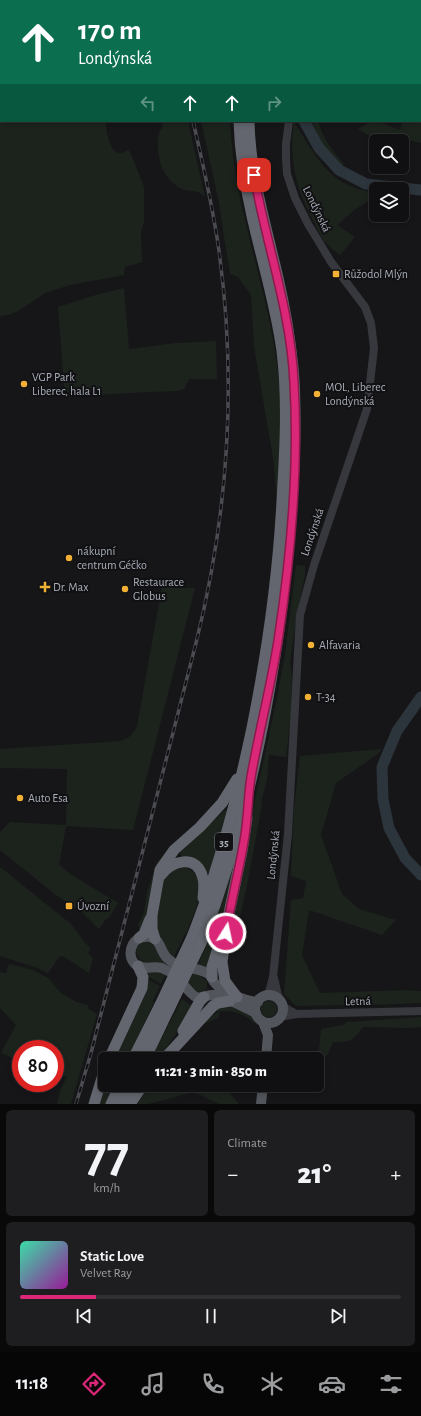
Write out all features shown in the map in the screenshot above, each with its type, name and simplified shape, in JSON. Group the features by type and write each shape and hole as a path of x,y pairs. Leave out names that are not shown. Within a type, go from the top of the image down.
{"highway":[{"name":"35","path":"201,915 226,835 244,768 267,646 276,573 284,474 286,416 282,350 244,174 239,122"},
{"name":"Londýnská","path":"197,939 218,900 251,778 278,641 294,494 294,384 291,346 286,312 257,194 251,158 250,122"},
{"name":"35","path":"156,939 152,929 152,915 157,880 160,870 165,861 184,840 200,827 222,803 244,768"},
{"name":"35","path":"233,999 223,972 222,962 228,918 245,833 251,778"},
{"name":"35","path":"148,1052 165,1007 197,939 204,884 200,870 195,865 187,862 174,864 163,872 157,880"},
{"name":"35","path":"139,938 148,928 152,915"},
{"name":"35","path":"213,979 212,967 228,918"},
{"path":"112,1052 142,988 143,977 138,966"},
{"path":"169,1052 200,1002 206,996"},
{"path":"171,1052 214,1006 218,1003 233,999"},
{"name":"35","path":"137,1052 165,1007"},
{"path":"94,1104 98,1091"},
{"path":"111,1104 117,1092"},
{"path":"122,1104 128,1092"},
{"path":"130,1104 138,1092"}],"main road":[{"path":"258,1002 233,999 214,995 196,996 192,994 176,976 164,969 138,966 133,961 130,953 133,944 139,938 147,936 156,939 162,946 165,955 170,961 181,966 207,972 233,999 256,1014 260,1020 271,1023 278,1020"},
{"path":"206,996 214,987 213,979"},
{"path":"256,1014 256,1006 264,997 276,997 281,1003"},
{"name":"Londýnská","path":"268,1035 283,1010 281,1003"},
{"path":"264,1022 268,1035 267,1052"},
{"path":"261,1104 262,1092"}],"street":[{"name":"Londýnská","path":"268,996 273,977 288,834 300,615 314,564 367,410 374,348 371,323 365,307 331,262 308,224 293,192 287,174 286,159 286,133 289,122"},
{"name":"Londýnská","path":"273,977 281,1003"},
{"path":"281,1003 296,1014"},
{"name":"Letná","path":"278,1020 296,1014 421,1011"}],"shaded area":[{"path":"0,122 106,122 111,146 118,153 128,150 130,152 144,187 144,222 141,232 142,262 125,267 124,275 70,285 45,293 18,311 9,315 0,316"},
{"path":"163,122 188,122 205,197 199,192 180,188 170,180 163,170 158,151 158,136"},
{"path":"201,122 230,122 236,178 268,317 279,376 281,401 281,440 279,493 276,494 274,464 254,346 251,295 238,277 230,274 218,198"},
{"path":"294,122 310,148 326,169 346,184 369,191 369,201 353,211 337,225 355,237 340,255 322,238 303,200 293,162 292,136"},
{"path":"311,122 318,122 328,144 344,164 342,167 336,163 327,152"},
{"path":"370,122 379,122 400,130 402,122 421,122 421,143 409,140 409,134 369,134 369,136 358,129"},
{"path":"124,288 129,349 176,343 216,341 217,379 189,379 184,389 178,391 65,397 58,307"},
{"path":"296,565 305,566 305,575 297,614 290,662 292,678 291,715 286,757 269,755 267,779 262,799 247,885 236,934 230,933 252,814 285,654"},
{"path":"162,587 195,588 133,830 66,826 59,865 70,874 118,903 108,919 106,919 99,929 82,912 56,895 0,850 0,832 10,822 66,825 67,769 0,768 0,749 121,741 131,735 137,726"},
{"path":"382,749 375,756 336,783 321,835 342,894 359,909 396,920 382,935 309,910 302,955 320,993 407,990 421,991 421,1003 296,1006 284,994 291,900 303,898 306,881 291,876 294,808 300,756"},
{"path":"226,795 153,880 148,916 140,931 138,925 144,912 147,892 157,862 184,834"},
{"path":"225,810 227,810 210,872 207,873 182,857 180,853"},
{"path":"183,866 192,871 198,878 200,886 199,896 197,906 186,934 173,959 158,936 155,926 162,882 167,873"},
{"path":"0,867 71,924 86,944 91,948 88,953 93,958 89,973 63,956 59,957 48,973 38,968 0,956"},
{"path":"232,871 221,928 208,970 197,967 207,944"},
{"path":"145,941 151,942 191,973 199,975 207,981 207,989 199,993 160,963 145,963 140,960 136,950 140,944"},
{"path":"9,964 33,970 48,978 61,993 76,1002 88,1005 88,1009 97,1014 71,1104 57,1104 60,1092 64,1092 64,1082 67,1077 64,1076 64,1040 12,1040 12,1057 1,1053 16,1025 0,1008 0,972 6,973"},
{"path":"154,969 166,973 161,984 147,976 143,971"},
{"path":"147,979 160,986 131,1052 117,1052 144,997"},
{"path":"182,999 192,1006 176,1034 163,1052 155,1052"},
{"path":"269,1001 275,1003 277,1009 275,1015 269,1017 263,1015 261,1009 263,1003"},
{"path":"230,1004 253,1015 255,1018 254,1023 245,1016 236,1012 215,1012 213,1010"},
{"path":"220,1012 218,1018 203,1024 210,1016"},
{"path":"421,1017 421,1027 363,1027 351,1040 333,1042 327,1056 324,1056 324,1052 317,1052 319,1048 321,1029 343,1025 347,1022"},
{"path":"102,1092 112,1092 106,1104 98,1104"},
{"path":"145,1092 194,1092 148,1104 137,1104"},
{"path":"194,1092 228,1092 239,1104 219,1104"}],"waterway":[{"path":"305,122 319,148 339,170 366,184 421,190"},
{"path":"421,697 397,731 382,767 383,799 389,828 405,858 421,875"}],"railway":[{"path":"76,1104 91,1053 196,643 216,546 222,497 226,448 228,350 219,251 214,218 193,122"}],"place":[{"name":"Růžodol Mlýn","path":"336,274"},
{"name":"VGP Park Liberec, hala L1","path":"24,384"},
{"name":"MOL, Liberec Londýnská","path":"317,394"},
{"name":"nákupní centrum Géčko","path":"69,558"},
{"name":"Dr. Max","path":"45,587"},
{"name":"Restaurace Globus","path":"125,589"},
{"name":"Alfavaria","path":"311,645"},
{"name":"T-34","path":"308,697"},
{"name":"Auto Esa","path":"20,798"},
{"name":"Úvozní","path":"69,906"}],"route":[{"path":"226,933 245,833 251,778 278,641 294,494 294,384 292,353 286,312 261,213 254,175"}]}
